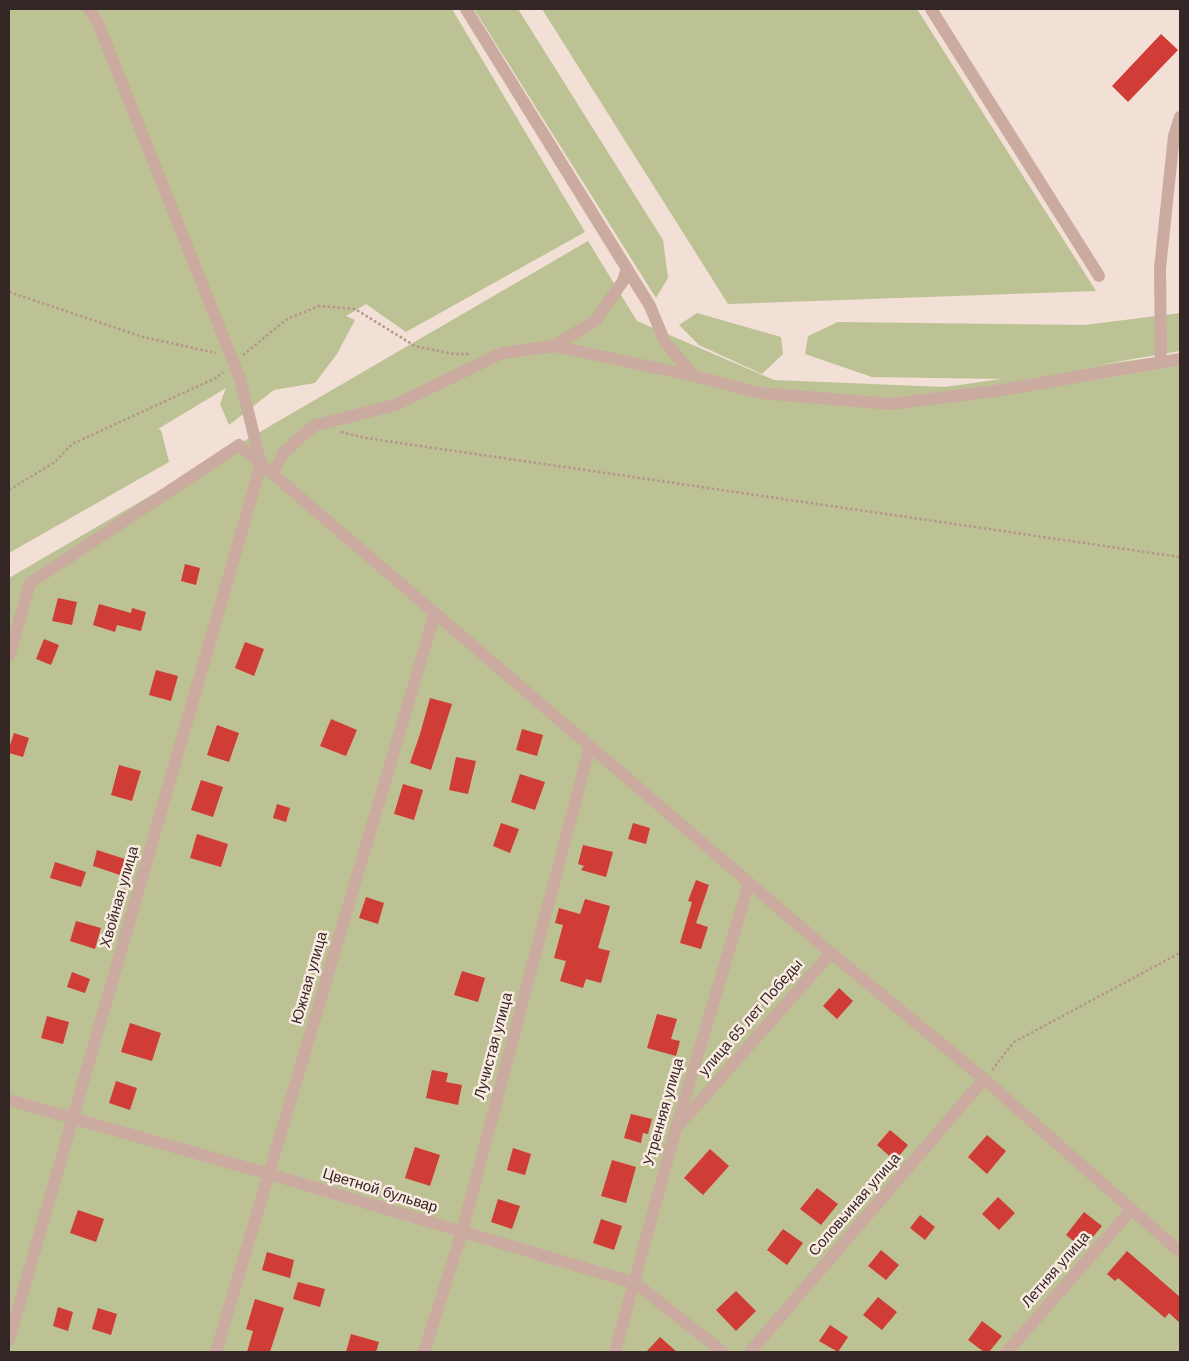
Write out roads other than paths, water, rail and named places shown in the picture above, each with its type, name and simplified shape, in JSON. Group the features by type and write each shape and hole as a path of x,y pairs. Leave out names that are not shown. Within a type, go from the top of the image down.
{"street":[{"path":"89,9 98,23 240,379 261,464"},
{"path":"466,9 650,306 665,342 694,376"},
{"path":"932,9 1098,276"},
{"path":"1161,363 1160,268 1174,136 1180,118"},
{"path":"554,346 596,320 623,280 627,270"},
{"path":"273,474 283,453 313,426 395,405 502,353 554,346 694,376 760,393 891,404 996,391 1180,359"},
{"path":"9,656 30,583 239,445 749,883 984,1079 1180,1252"},
{"name":"Хвойная улица","path":"9,1340 261,464"},
{"name":"Южная улица","path":"216,1352 434,613"},
{"name":"Лучистая улица","path":"424,1352 462,1232 590,746"},
{"name":"Утренняя улица","path":"615,1352 676,1128 749,883"},
{"name":"улица 65 лет Победы","path":"676,1128 831,952"},
{"name":"Соловьиная улица","path":"750,1352 984,1079"},
{"name":"Цветной бульвар","path":"9,1100 269,1174 635,1283 723,1352"},
{"name":"Летняя улица","path":"1007,1352 1131,1210"}]}
